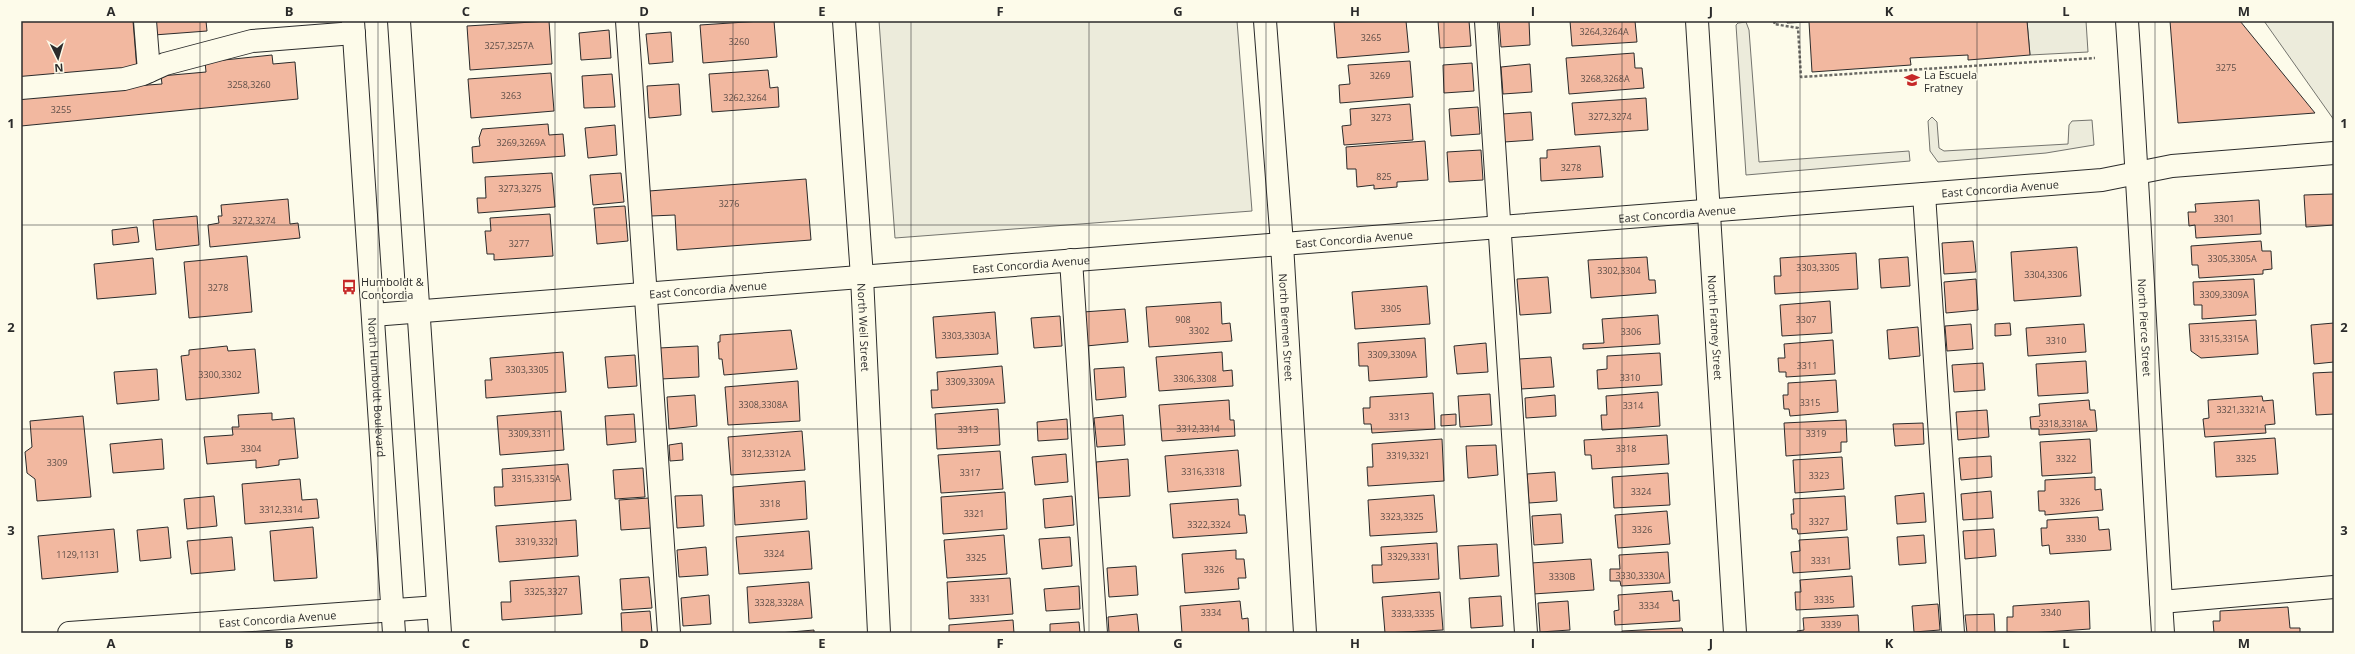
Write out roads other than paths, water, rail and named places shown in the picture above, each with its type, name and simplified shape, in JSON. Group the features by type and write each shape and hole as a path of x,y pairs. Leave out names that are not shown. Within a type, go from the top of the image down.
{"street":[{"path":"145,21 149,71"},
{"path":"399,21 440,633"},
{"path":"627,21 669,633"},
{"name":"North Weil Street","path":"844,21 862,277 879,633"},
{"name":"North Bremen Street","path":"1265,21 1282,244 1305,633"},
{"path":"1486,21 1526,633"},
{"name":"North Fratney Street","path":"1697,21 1710,211 1735,633"},
{"name":"North Pierce Street","path":"2126,21 2137,173 2153,490 2163,633"},
{"path":"21,88 124,79 165,64 252,41 354,27"},
{"name":"North Humboldt Boulevard","path":"354,27 394,633"},
{"name":"East Concordia Avenue","path":"373,315 2102,180 2172,166 2334,153"},
{"path":"1924,194 1953,633"},
{"path":"1071,260 1096,633"},
{"path":"2161,602 2334,587"},
{"name":"East Concordia Avenue","path":"70,633 176,629 438,607"}],"place":[{"name":"La Escuela Fratney","path":"1912,80"},
{"name":"Humboldt & Concordia","path":"349,287"}]}
